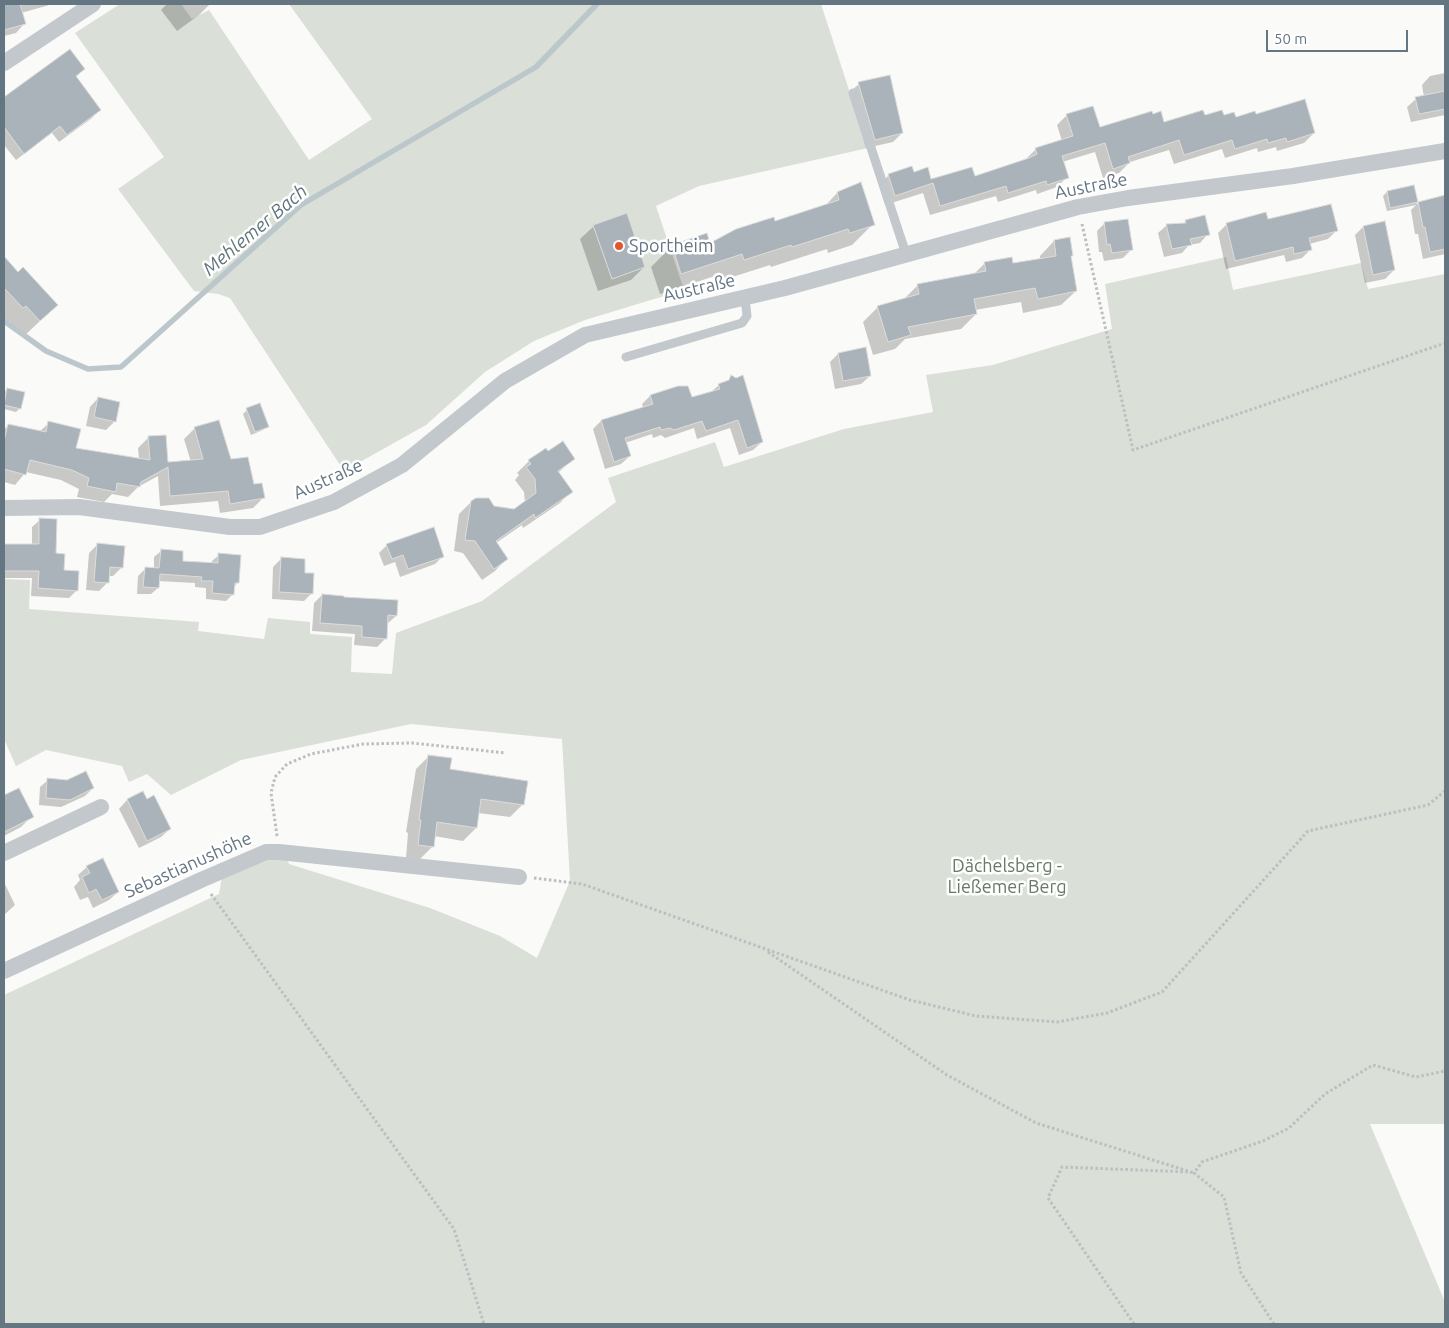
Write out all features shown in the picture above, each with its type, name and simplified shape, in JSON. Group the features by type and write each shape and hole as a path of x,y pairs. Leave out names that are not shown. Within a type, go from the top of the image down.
{"street":[{"path":"4,62 94,4"},
{"name":"Austraße","path":"4,508 79,507 230,527 260,527 334,502 402,465 505,381 585,335 745,298 1078,207 1128,198 1293,176 1445,151"},
{"path":"4,853 101,807"},
{"name":"Sebastianushöhe","path":"4,970 200,880 266,852 519,877"}],"lane":[{"path":"853,93 906,254"},
{"path":"626,357 742,323 747,316 745,298"}],"path":[{"path":"1078,207 1133,450 1445,343"},
{"path":"279,852 272,792 275,777 287,764 311,754 363,744 412,743 506,753"},
{"path":"519,877 582,884 910,1000 976,1016 1057,1022 1108,1013 1162,992 1308,831 1428,804 1445,791"},
{"path":"200,880 454,1229 484,1324"},
{"path":"763,948 948,1075 1036,1123 1194,1172 1224,1197 1241,1273 1274,1324"},
{"path":"1194,1172 1202,1162 1263,1141 1289,1128 1325,1094 1373,1065 1416,1077 1445,1071"},
{"path":"1134,1324 1048,1198 1062,1168 1194,1172"}],"green space":[{"path":"120,4 181,4 192,19 209,10 309,160 372,119 289,4 821,4 868,148 699,186 656,206 684,290 585,320 534,341 485,372 426,425 344,471 230,298 218,294 194,291 118,189 164,157 75,33"},
{"name":"Dächelsberg - Ließemer Berg","path":"1226,257 1233,290 1361,263 1368,289 1445,274 1445,1124 1370,1124 1445,1302 1445,1324 4,1324 4,995 219,894 222,877 269,859 287,859 289,864 430,908 500,936 537,958 570,881 562,739 411,724 241,760 171,795 147,774 129,782 122,766 46,750 16,766 4,739 4,579 30,580 29,609 199,622 198,631 264,639 268,618 310,622 310,634 352,637 351,672 392,674 396,633 482,601 616,502 608,478 715,442 724,467 844,429 933,412 926,375 993,365 1112,329 1105,284"}],"building":[{"path":"4,4 20,4 26,24 4,30"},
{"path":"70,49 85,69 76,76 101,110 67,135 60,126 24,154 4,127 4,97"},
{"path":"890,75 903,133 875,140 858,82"},
{"path":"1445,91 1445,109 1419,114 1415,97"},
{"path":"1305,99 1315,133 1287,142 1286,138 1268,143 1267,139 1235,149 1232,140 1184,155 1179,140 1128,157 1130,163 1113,169 1105,143 1062,156 1069,178 1047,185 1046,181 1008,193 1006,186 940,206 933,183 895,196 888,174 912,166 914,172 928,167 931,179 972,167 975,176 1029,158 1037,154 1035,148 1073,136 1066,114 1093,106 1100,127 1152,111 1153,114 1161,111 1164,122 1203,110 1205,115 1222,110 1224,115 1234,112 1236,117 1255,111 1256,114"},
{"path":"861,182 875,225 850,233 848,229 744,260 742,254 681,274 672,245 707,233 710,243 736,229 774,217 775,221 839,200 837,192"},
{"path":"1414,185 1418,202 1390,208 1387,191"},
{"path":"1445,195 1445,249 1430,252 1418,202"},
{"path":"1331,204 1338,231 1309,238 1312,250 1294,254 1293,247 1235,261 1226,223 1266,212 1268,219"},
{"name":"Sportheim","path":"627,213 645,267 612,279 593,225"},
{"path":"1205,215 1210,235 1190,239 1192,245 1172,249 1166,224 1186,223 1185,220"},
{"path":"1128,219 1133,250 1112,253 1110,244 1107,245 1104,222"},
{"path":"1385,221 1395,270 1373,275 1363,226"},
{"path":"1070,237 1077,291 1038,299 1035,288 974,299 977,314 908,327 911,335 888,342 877,306 919,294 917,284 986,271 984,262 1012,257 1013,263 1056,256 1054,240"},
{"path":"4,256 18,272 23,267 58,305 40,321 26,306 23,308 4,288"},
{"path":"866,347 871,376 843,381 838,353"},
{"path":"731,375 736,378 743,375 763,442 747,448 738,420 706,431 702,421 674,430 670,428 661,430 660,427 625,438 631,456 614,462 601,420 653,404 650,395 678,386 688,386 692,397 720,389 718,384 729,380"},
{"path":"7,388 25,392 21,409 4,405"},
{"path":"98,397 120,402 116,422 94,417"},
{"path":"260,403 269,427 255,432 246,408"},
{"path":"219,420 231,459 248,457 254,484 262,483 265,498 230,504 228,491 170,496 168,467 141,482 140,487 117,483 116,492 87,486 89,478 72,470 30,460 26,475 4,469 4,441 8,424 46,432 48,421 81,429 76,448 150,460 148,436 166,435 168,462 203,459 194,427"},
{"path":"563,441 575,459 558,471 573,492 535,518 534,514 496,541 508,559 494,569 475,541 465,540 471,501 476,498 489,498 494,506 514,509 536,493 535,479 526,467 531,464 528,460 546,448 548,451"},
{"path":"39,518 57,519 56,553 65,554 64,570 79,571 78,591 38,588 39,571 4,571 4,544 39,544"},
{"path":"434,527 444,557 408,569 403,555 392,559 386,544"},
{"path":"97,543 125,546 123,568 110,567 109,583 94,582"},
{"path":"161,549 183,551 183,561 218,563 218,553 241,555 239,583 235,583 234,595 212,593 213,581 201,581 202,577 160,574 159,588 143,587 145,567 159,568"},
{"path":"281,557 305,559 305,573 314,573 313,594 279,592"},
{"path":"322,594 398,600 397,616 388,615 387,639 362,637 362,626 320,623"},
{"path":"428,755 452,758 450,769 528,781 524,805 481,799 477,828 437,822 434,847 418,845 421,820 419,820"},
{"path":"86,771 94,788 70,800 46,798 47,778 67,780"},
{"path":"19,788 34,817 4,832 4,795"},
{"path":"143,791 147,799 154,795 171,829 147,841 127,799"},
{"path":"103,858 119,892 102,900 96,889 89,893 82,877 90,873 86,866"}],"waterway":[{"name":"Mehlemer Bach","path":"4,321 46,351 88,369 121,367 301,205 536,67 597,4"}],"place":[{"name":"Sportheim","path":"619,246"}]}
